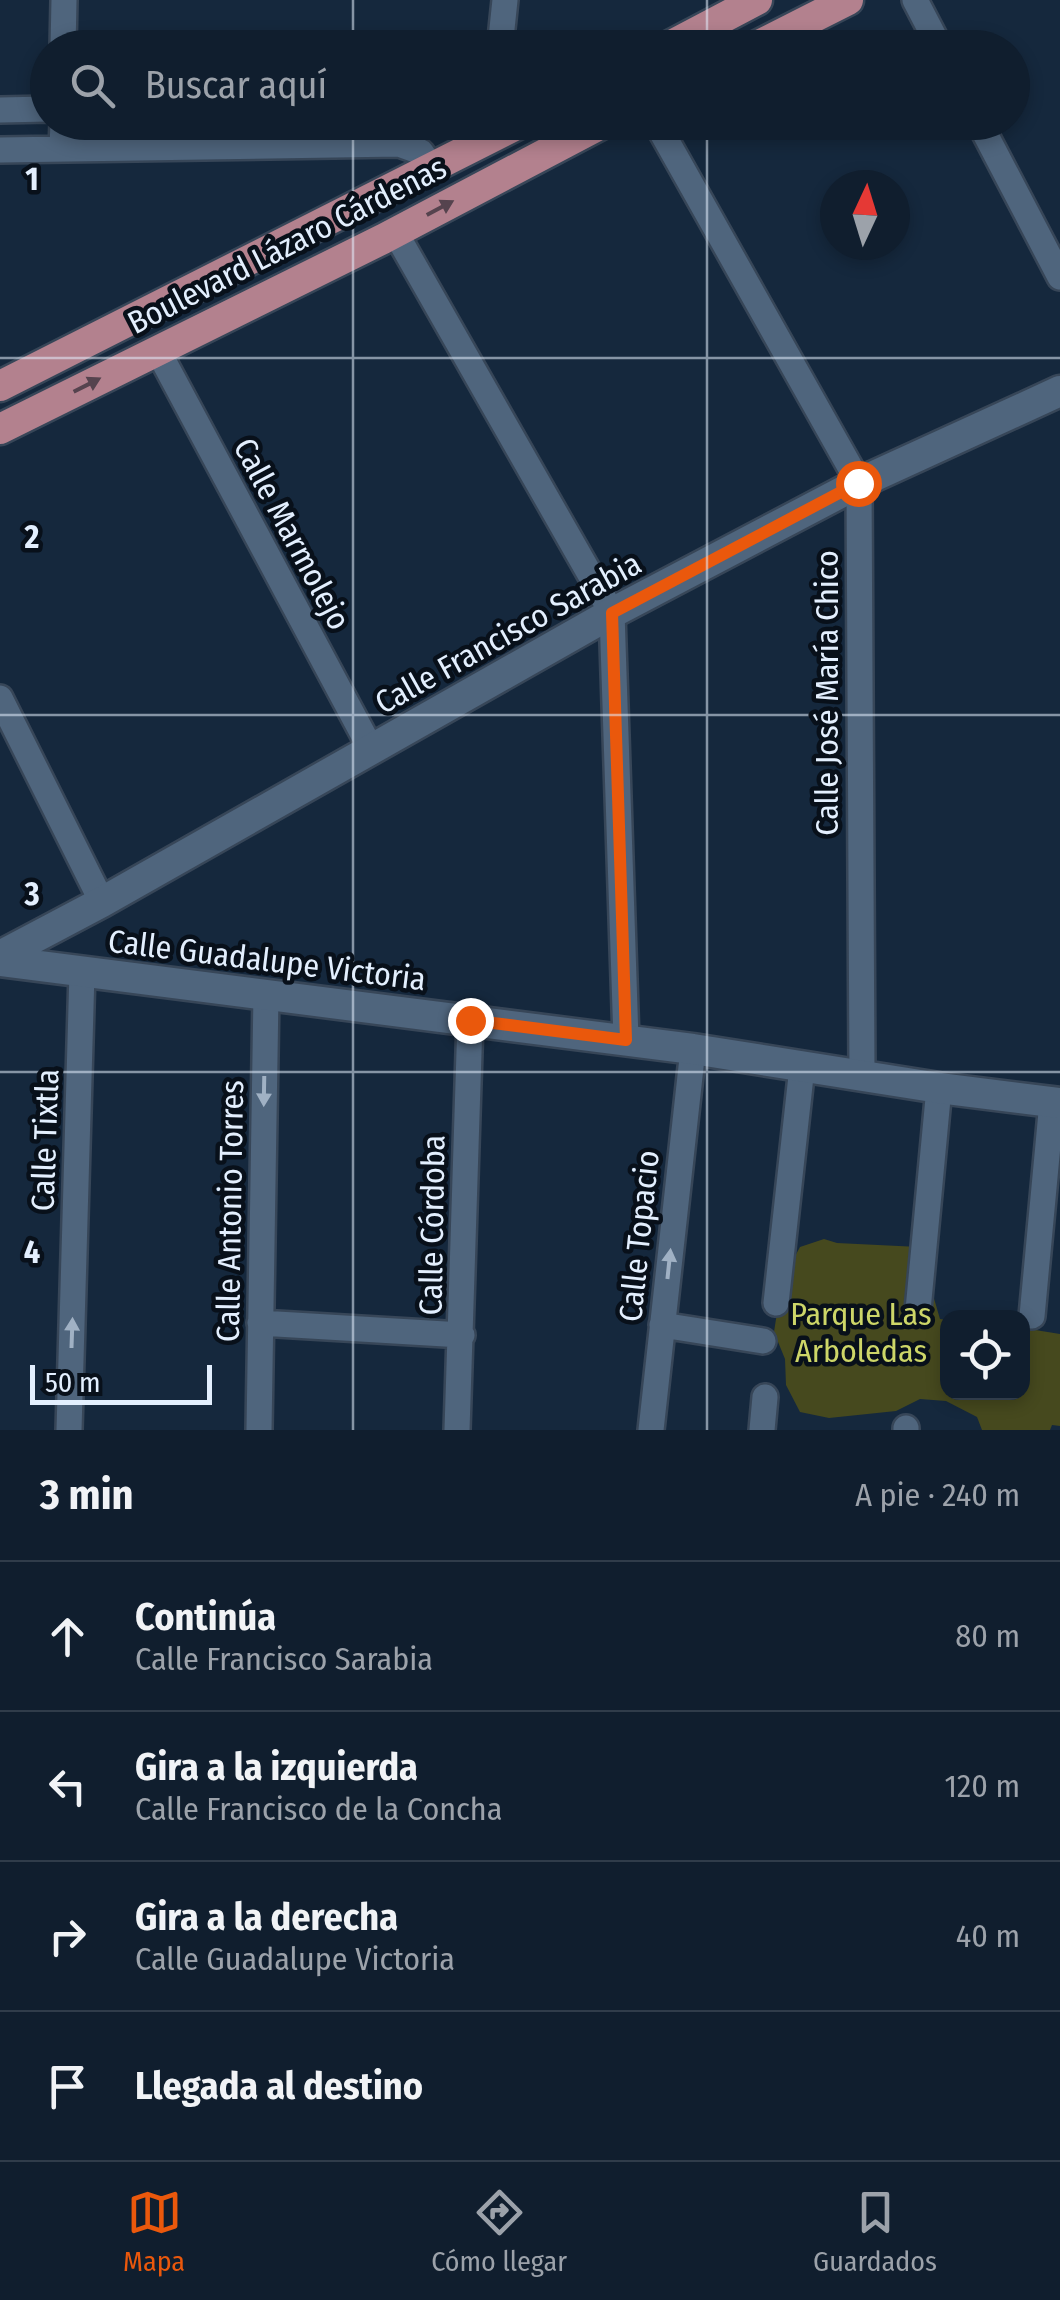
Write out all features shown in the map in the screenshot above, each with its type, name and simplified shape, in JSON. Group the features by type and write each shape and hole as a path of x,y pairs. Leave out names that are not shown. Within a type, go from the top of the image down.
{"main road":[{"path":"700,30 757,0"},
{"path":"789,30 848,0"},
{"name":"Boulevard Lázaro Cárdenas","path":"0,386 487,140"},
{"name":"Boulevard Lázaro Cárdenas","path":"0,429 570,140"}],"street":[{"path":"64,0 64,30"},
{"path":"502,30 506,0"},
{"path":"915,0 931,30"},
{"path":"0,110 30,109"},
{"path":"0,150 41,140"},
{"path":"249,140 399,144 421,152 432,168"},
{"name":"Calle José María Chico","path":"666,140 858,483 862,1076"},
{"path":"988,140 1060,277"},
{"path":"395,232 612,613 626,1040"},
{"name":"Calle Marmolejo","path":"157,349 371,749"},
{"name":"Calle Francisco Sarabia","path":"0,958 612,613 858,483 1060,391"},
{"path":"0,698 102,902"},
{"name":"Calle Guadalupe Victoria","path":"0,958 82,972 693,1049 939,1088 1056,1102"},
{"name":"Calle Tixtla","path":"69,1430 82,972"},
{"name":"Calle Antonio Torres","path":"259,1430 266,994"},
{"name":"Calle Córdoba","path":"457,1430 470,1020"},
{"name":"Calle Topacio","path":"651,1430 693,1049"},
{"path":"776,1303 802,1067"},
{"path":"918,1310 939,1088"},
{"path":"1032,1316 1056,1102"},
{"path":"260,1323 462,1335"},
{"path":"662,1325 763,1341"},
{"path":"762,1430 765,1397"}],"green space":[{"name":"Parque Las Arboledas","path":"824,1239 919,1247 940,1319 940,1400 1030,1400 1030,1329 1060,1334 1060,1426 1052,1425 1050,1430 982,1430 977,1417 946,1401 920,1399 896,1411 829,1418 800,1412 786,1385 785,1359 774,1332 782,1280 800,1247"}],"route":[{"path":"470,1020 626,1040 612,613 858,483"}]}
